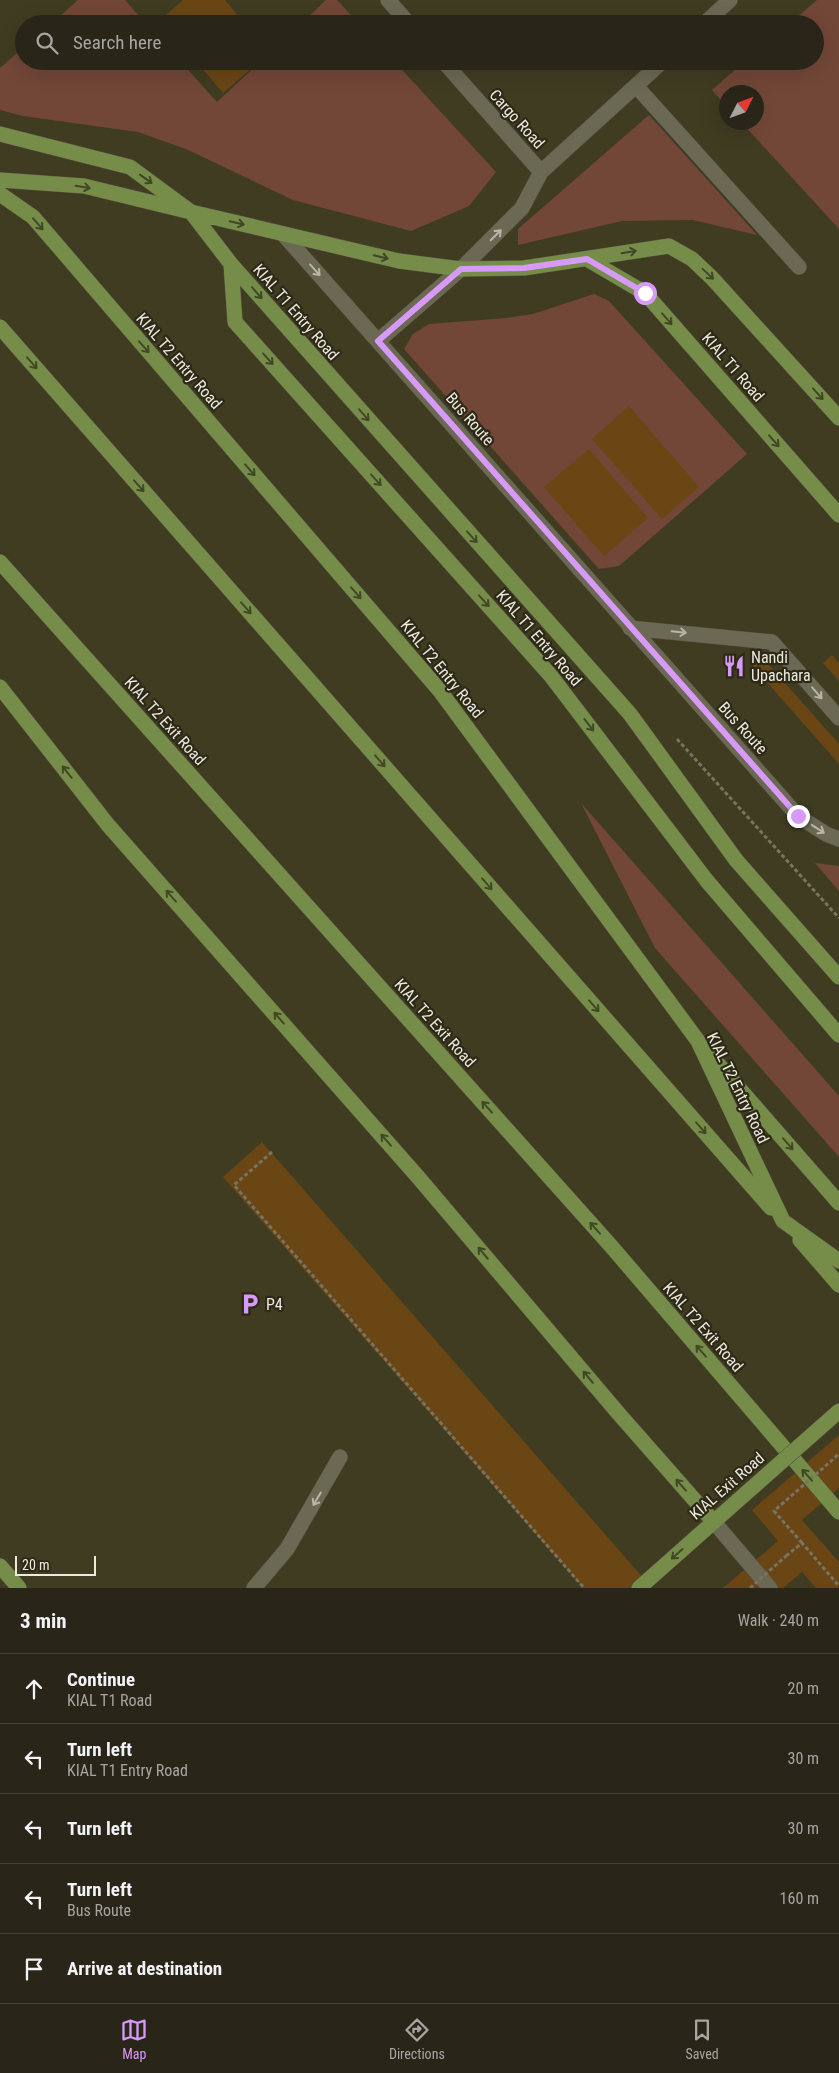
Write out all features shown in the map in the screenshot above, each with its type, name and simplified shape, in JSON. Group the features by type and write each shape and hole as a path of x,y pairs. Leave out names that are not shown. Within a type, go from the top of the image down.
{"main road":[{"name":"KIAL T1 Entry Road","path":"0,134 130,167 191,212 231,264 630,714 736,860 839,977"},
{"name":"KIAL T1 Entry Road","path":"0,180 84,186 399,261 461,269 524,268 669,246 692,259 712,278 839,418"},
{"name":"KIAL T2 Entry Road","path":"0,194 33,217 440,691 698,1041 782,1221 839,1261"},
{"name":"KIAL T1 Road","path":"587,259 645,293 839,515"},
{"name":"KIAL T1 Entry Road","path":"231,264 235,322 551,676 707,881 839,1035"},
{"name":"KIAL T2 Entry Road","path":"0,327 839,1285"},
{"name":"KIAL T2 Exit Road","path":"0,562 611,1246 839,1512"},
{"path":"0,688 108,825 418,1177 619,1414 713,1521"},
{"path":"698,1041 839,1203"},
{"name":"KIAL Exit Road","path":"638,1588 839,1411"},
{"path":"0,1566 19,1588"}],"lane":[{"path":"388,0 401,15"},
{"path":"714,15 730,0"},
{"name":"Cargo Road","path":"378,341 461,269 522,208 541,172 451,70"},
{"path":"541,172 653,70"},
{"path":"636,86 799,267"},
{"name":"Bus Route","path":"282,234 798,816 826,834 839,839"},
{"path":"630,628 772,642 839,718"},
{"path":"254,1588 287,1549 340,1457"},
{"path":"713,1521 770,1588"}],"path":[{"path":"272,1152 234,1185 584,1588"},
{"path":"839,1454 774,1511 839,1586"},
{"path":"750,1588 802,1543"}],"shaded area":[{"path":"0,0 839,0 839,1588 0,1588"},
{"path":"78,0 125,0 138,15 61,15"},
{"path":"326,0 337,0 351,15 310,15"},
{"path":"817,0 839,0 839,229 748,130 764,130 764,85 719,85 719,98 712,90 735,70 824,70 824,15 800,15"},
{"path":"15,55 15,70 188,70 217,102 251,70 402,70 496,172 469,206 411,231 293,200 186,149 138,132 23,116 0,110 0,68"},
{"path":"649,115 757,235 693,220 622,221 518,245 518,229"},
{"path":"594,294 609,301 747,454 619,566 599,569 404,349 413,334 429,324 533,314"},
{"path":"581,803 839,1096 839,1157 655,948"},
{"path":"815,863 839,866 839,891"}],"building":[{"path":"183,0 225,0 238,15 166,15"},
{"path":"204,70 250,70 223,93"},
{"path":"629,406 699,487 662,519 592,439"},
{"path":"589,449 648,518 604,556 544,487"},
{"path":"832,655 839,663 839,681 823,663"},
{"path":"762,657 839,744 839,764 752,665"},
{"path":"262,1142 652,1588 583,1588 223,1177"},
{"path":"839,1435 839,1488 802,1520 839,1562 839,1588 816,1588 802,1572 783,1588 723,1588 778,1541 752,1510"}],"place":[{"name":"Nandi Upachara","path":"734,666"},
{"name":"P4","path":"250,1304"}],"route":[{"path":"645,293 587,259 524,268 461,269 378,341 798,816"}]}
